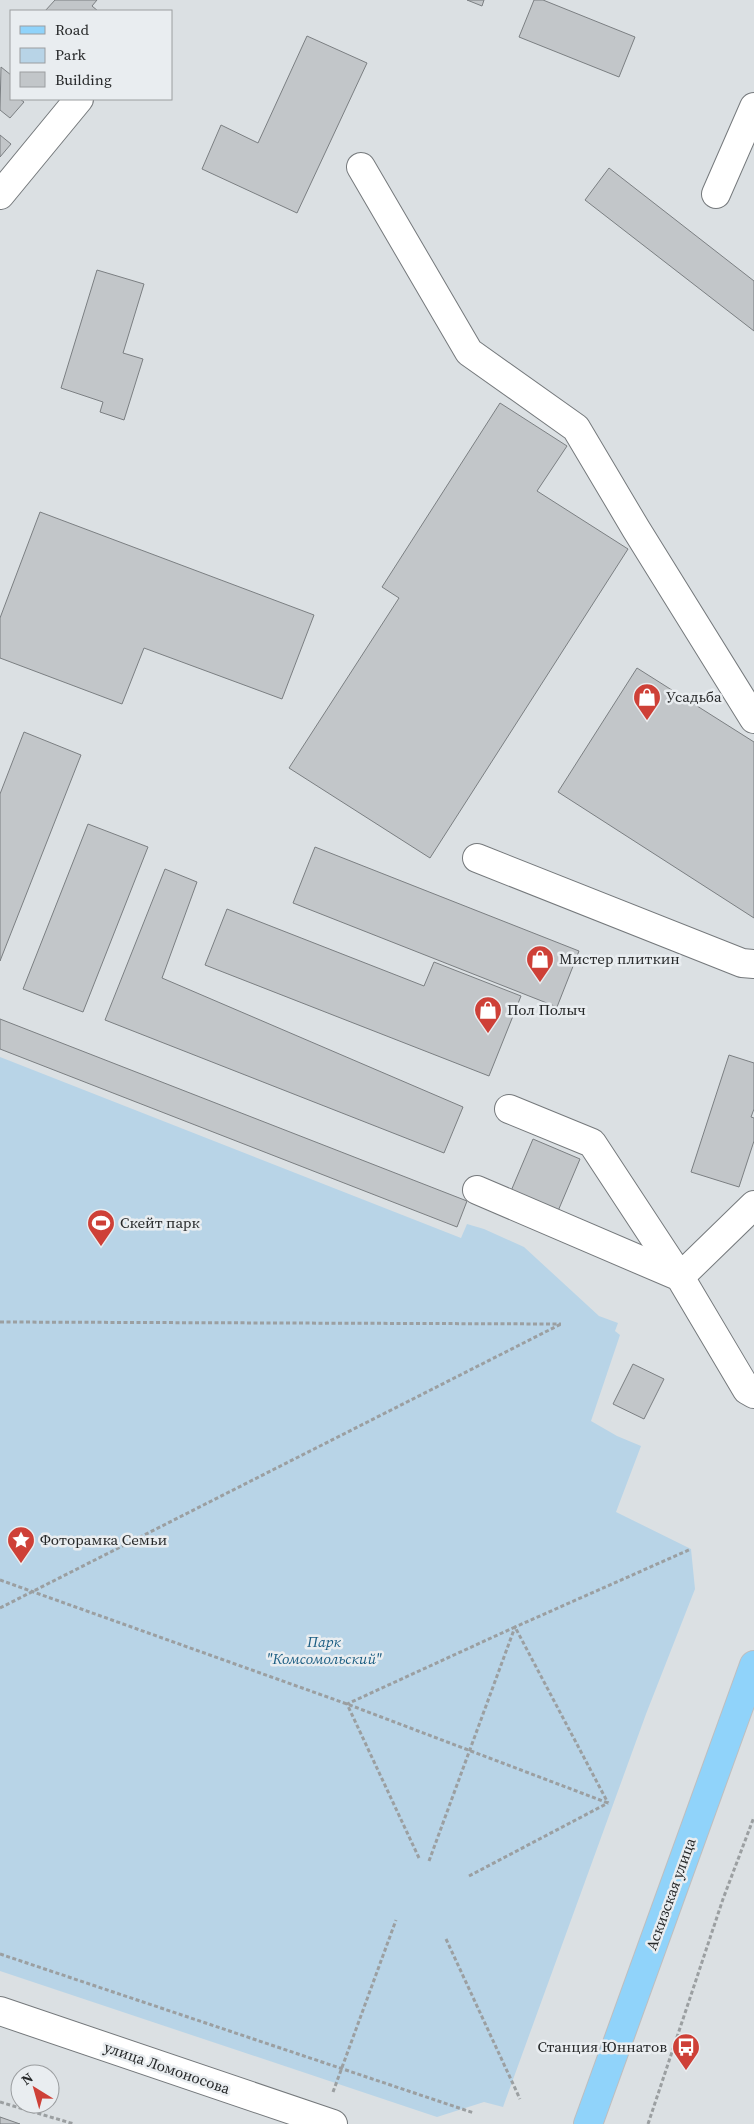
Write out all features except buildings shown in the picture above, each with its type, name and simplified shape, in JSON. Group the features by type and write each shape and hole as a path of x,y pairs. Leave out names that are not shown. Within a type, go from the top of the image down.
{"main road":[{"name":"Аскизская улица","path":"588,2124 754,1664"}],"street":[{"path":"0,195 78,100"},
{"path":"716,194 754,107"},
{"path":"362,167 469,352 576,428 636,529 754,719"},
{"path":"478,858 742,963 754,964"},
{"path":"509,1109 592,1143 680,1277 747,1390 754,1394"},
{"path":"477,1190 680,1277"},
{"path":"680,1277 754,1205"},
{"name":"улица Ломоносова","path":"0,2011 328,2122"}],"path":[{"path":"0,1322 561,1324 0,1608"},
{"path":"346,1704 691,1550"},
{"path":"0,1580 346,1704 608,1803"},
{"path":"429,1861 515,1627"},
{"path":"515,1627 608,1803"},
{"path":"346,1704 419,1858"},
{"path":"469,1876 608,1803"},
{"path":"648,2124 723,1899 754,1817"},
{"path":"328,2122 342,2068 396,1920"},
{"path":"446,1939 520,2099"},
{"path":"0,1954 474,2113"},
{"path":"0,2102 74,2124"}],"green space":[{"name":"Парк \"Комсомольский\"","path":"0,1057 461,1238 467,1224 484,1229 524,1247 599,1316 618,1323 615,1331 620,1335 591,1421 617,1436 641,1446 616,1512 691,1549 695,1589 646,1714 503,2107 484,2102 437,2117 0,1971"}],"place":[{"name":"Усадьба","path":"647,721"},
{"name":"Мистер плиткин","path":"540,983"},
{"name":"Пол Полыч","path":"488,1034"},
{"name":"Скейт парк","path":"101,1247"},
{"name":"Фоторамка Семьи","path":"21,1564"},
{"name":"Станция Юннатов","path":"686,2071"}]}
